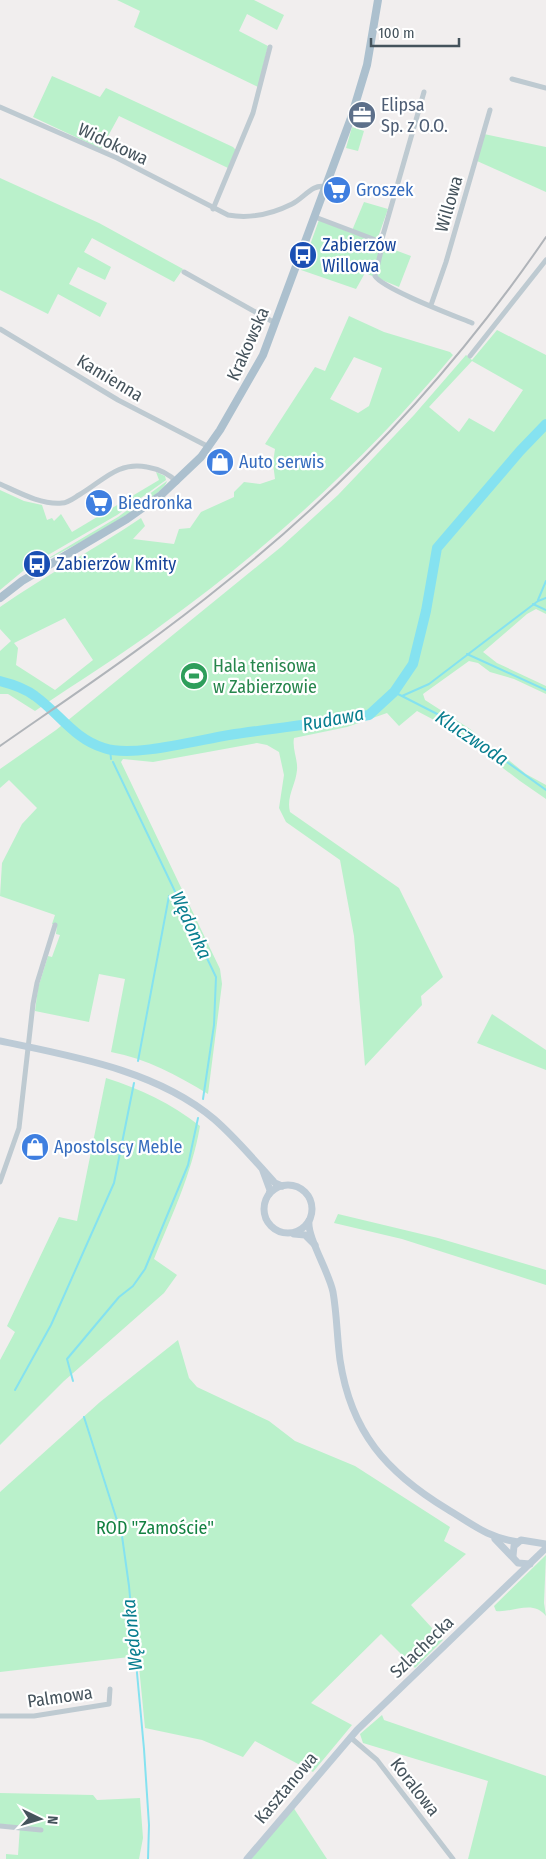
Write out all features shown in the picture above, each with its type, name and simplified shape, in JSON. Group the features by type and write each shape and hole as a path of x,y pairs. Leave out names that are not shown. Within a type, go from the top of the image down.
{"main road":[{"name":"Krakowska","path":"0,598 22,581 146,507 177,482 209,447 247,385 275,323 363,82 378,0"}],"street":[{"path":"213,209 253,113 270,47"},
{"path":"512,79 546,88"},
{"path":"424,92 381,242 376,278 472,323"},
{"name":"Widokowa","path":"0,107 117,158 213,209 236,217 260,216 292,204 318,186 325,187"},
{"name":"Willowa","path":"431,305 446,262 490,110"},
{"path":"315,216 381,242"},
{"path":"470,356 546,260"},
{"path":"184,272 275,323"},
{"name":"Kamienna","path":"0,329 118,400 209,447"},
{"path":"0,484 28,496 60,503 68,501 94,487 126,465 144,466 160,470 177,482"},
{"path":"0,1182 19,1128 37,983 55,925"},
{"path":"0,1041 98,1063 130,1074 187,1100 214,1119 275,1183 282,1186 296,1186 308,1195 312,1208 308,1226 325,1266 333,1293 340,1359 348,1398 367,1440 380,1456 428,1498 492,1537 523,1565 532,1562 537,1550 531,1541"},
{"path":"262,1169 269,1194 264,1208 268,1223 279,1231 305,1235 315,1245"},
{"path":"269,1194 282,1186"},
{"path":"292,1233 304,1228 309,1221"},
{"path":"492,1537 518,1542 523,1540 546,1544"},
{"path":"514,1578 513,1549 518,1542"},
{"name":"Szlachecka","path":"350,1737 546,1548"},
{"name":"Palmowa","path":"0,1716 34,1716 109,1704 110,1689"},
{"name":"Kasztanowa","path":"247,1859 350,1737"},
{"name":"Koralowa","path":"350,1737 377,1760 453,1859"},
{"path":"0,1826 41,1830"}],"green space":[{"path":"117,0 254,0 284,15 277,30 247,14 239,31 268,46 258,87 134,27 140,11"},
{"path":"52,76 100,97 106,88 233,147 236,150 228,168 119,116 101,149 33,117"},
{"path":"352,127 364,131 358,151 346,148"},
{"path":"484,134 546,147 546,192 477,161"},
{"path":"0,178 99,223 183,269 174,282 92,238 84,252 111,267 105,280 78,267 69,284 107,303 100,317 58,294 48,314 0,290"},
{"path":"364,202 388,209 376,243 411,256 399,287 365,273 356,289 301,270 319,220 351,233"},
{"path":"349,316 384,332 450,352 453,355 353,464 280,532 203,594 132,647 35,711 8,694 0,694 0,651 11,641 0,629 0,607 141,518 145,526 133,539 174,544 179,529 190,528 201,512 234,497 234,492 244,482 260,484 275,479 273,463 275,449 265,444 315,367 325,371","holes":["354,357 382,368 369,406 358,413 330,399","65,618 93,660 55,690 16,665 18,648 14,643"]},
{"path":"497,330 546,355 546,614 536,609 527,614 483,652 497,663 546,686 546,694 514,679 490,672 478,663 469,661 423,694 425,700 470,729 526,774 546,785 546,799 453,730 417,711 399,726 387,713 347,727 294,738 297,770 289,801 290,812 399,888 443,977 421,996 422,1005 365,1066 354,936 340,860 286,822 279,808 284,775 279,752 267,745 257,743 153,762 123,759 121,762 220,969 222,984 208,1094 161,1068 111,1052 125,979 99,974 89,1022 35,1011 38,988 48,956 52,957 60,935 56,934 57,925 52,924 55,915 0,896 2,863 22,824 37,808 9,780 0,788 0,769 56,730 281,547 338,495 414,415 466,355 472,360","holes":["472,361 523,390 494,432 469,418 459,432 429,407"]},
{"path":"156,472 165,476 166,480 117,515 29,566 0,590 0,490 24,501 42,505 47,520 52,518 54,521 61,514 72,532 159,480"},
{"path":"167,481 162,489 131,512 90,537 42,562 118,517"},
{"path":"492,1014 546,1050 546,1070 477,1043"},
{"path":"106,1078 155,1098 178,1110 200,1126 187,1177 154,1259 177,1275 164,1293 64,1381 0,1445 0,1360 15,1332 7,1326 59,1217 77,1221"},
{"path":"338,1214 438,1238 546,1270 546,1285 402,1239 334,1223"},
{"name":"ROD \"Zamoście\"","path":"178,1340 189,1378 197,1387 269,1421 295,1441 355,1466 450,1527 444,1541 466,1554 411,1605 443,1640 415,1668 381,1634 311,1703 352,1725 313,1772 255,1741 243,1757 202,1740 145,1728 138,1656 0,1672 0,1492 100,1402"},
{"path":"546,1555 544,1603 546,1616 541,1611 529,1607 496,1611 494,1606"},
{"path":"382,1715 384,1720 546,1776 546,1859 468,1859 488,1781 363,1743 360,1734"},
{"path":"0,1793 93,1795 97,1800 140,1798 143,1838 139,1859 6,1859 6,1854 18,1855 20,1826 0,1824"},
{"path":"293,1807 327,1859 251,1859"}],"waterway":[{"name":"Rudawa","path":"0,681 31,693 75,732 93,744 116,751 148,750 229,735 369,715 394,692 413,664 426,611 437,548 520,451 546,424"},
{"path":"538,600 546,581"},
{"path":"402,696 429,684 538,601 546,598"},
{"path":"533,604 546,610"},
{"path":"467,654 546,690"},
{"name":"Kluczwoda","path":"394,692 447,719 546,790"},
{"name":"Wędonka","path":"110,749 111,759"},
{"name":"Wędonka","path":"113,762 216,977 214,1025 203,1099"},
{"path":"138,1061 169,896"},
{"path":"15,1390 51,1325 114,1183 134,1083"},
{"name":"Wędonka","path":"73,1381 67,1359 119,1297 133,1286 145,1269 188,1165 198,1118"},
{"name":"Wędonka","path":"84,1417 122,1536 129,1586 144,1749 149,1825 148,1859"}],"railway":[{"path":"0,746 171,625 226,582 315,505 399,422 438,377 476,332 546,237"}],"place":[{"name":"Elipsa Sp. z O.O.","path":"362,115"},
{"name":"Groszek","path":"337,190"},
{"name":"Zabierzów Willowa","path":"303,255"},
{"name":"Auto serwis","path":"220,462"},
{"name":"Biedronka","path":"99,503"},
{"name":"Zabierzów Kmity","path":"37,564"},
{"name":"Hala tenisowa w Zabierzowie","path":"194,676"},
{"name":"Apostolscy Meble","path":"35,1147"}]}
